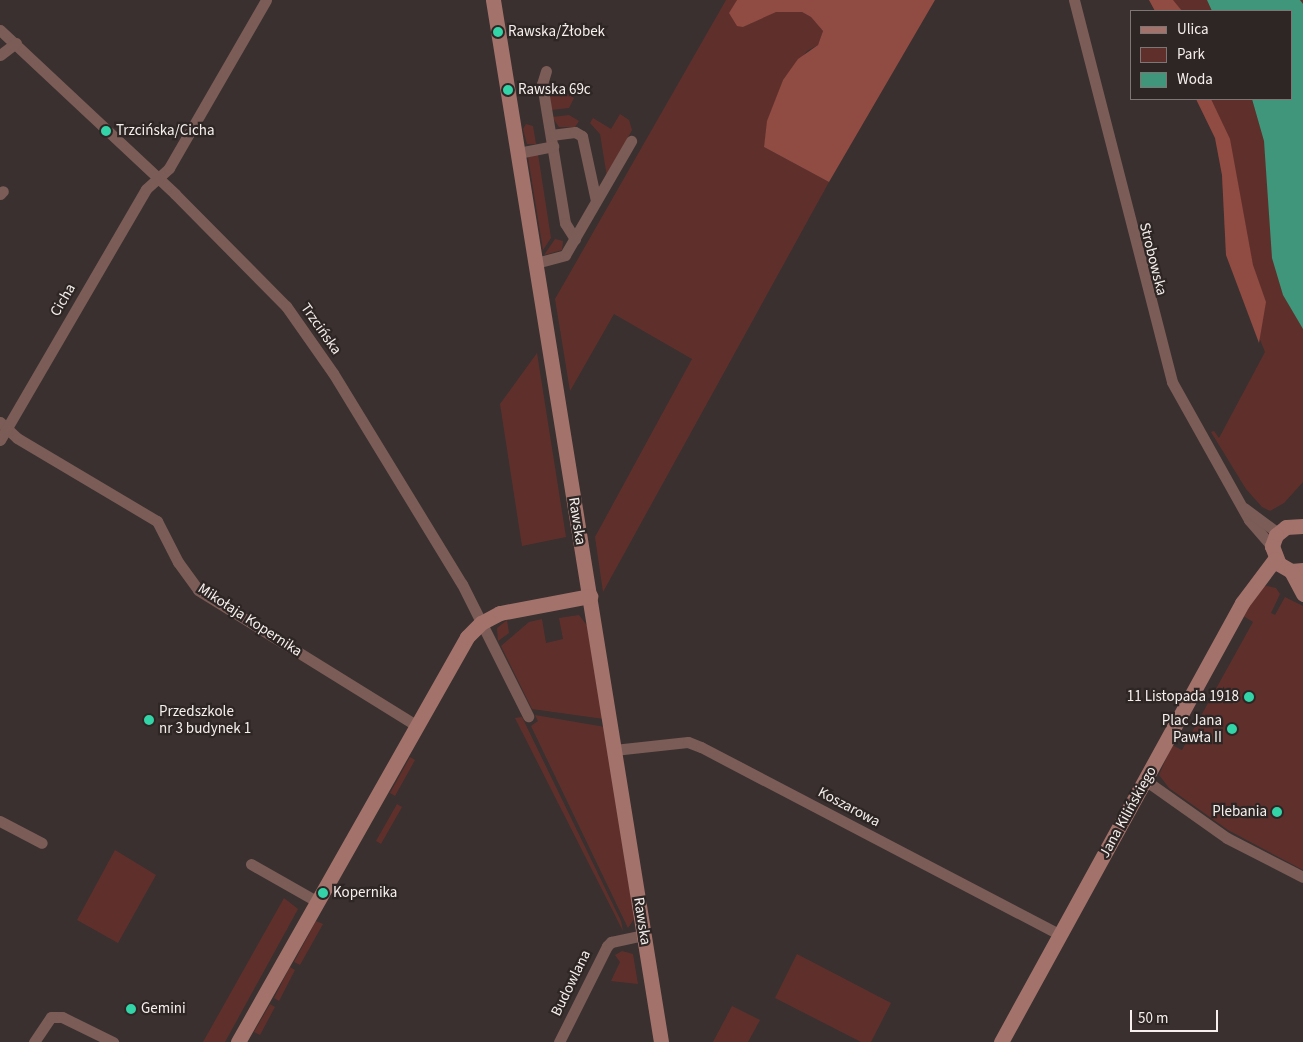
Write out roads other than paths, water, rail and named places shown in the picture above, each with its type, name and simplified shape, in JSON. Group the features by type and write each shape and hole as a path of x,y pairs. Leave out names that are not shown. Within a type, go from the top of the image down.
{"street":[{"name":"Cicha","path":"0,440 3,425 146,188 169,168 266,0"},
{"name":"Rawska","path":"493,0 661,1042"},
{"name":"Strobowska","path":"1074,0 1164,361 1182,404 1244,508 1249,520 1275,546"},
{"name":"Trzcińska","path":"0,30 16,43 158,179 286,306 376,441 462,584 528,716"},
{"path":"0,55 16,43"},
{"path":"546,71 542,80 566,227 575,239"},
{"path":"518,153 575,132 582,136 596,201"},
{"path":"536,263 562,257 575,239 631,141"},
{"name":"Mikołaja Kopernika","path":"3,425 17,438 157,521 178,562 198,590 417,726"},
{"path":"1301,522 1286,527 1275,546 1297,570 1303,594"},
{"name":"Jana Kilińskiego","path":"1001,1042 1275,546"},
{"path":"238,1042 459,650 481,623 500,613 590,596"},
{"name":"Koszarowa","path":"614,750 688,742 701,747 1060,934"},
{"path":"1145,780 1227,838 1303,877"},
{"path":"0,821 42,843"},
{"path":"252,864 318,902"},
{"name":"Budowlana","path":"559,1042 607,946 611,942 644,935"},
{"path":"34,1042 51,1017 62,1016 113,1042"}],"water":[{"path":"1207,0 1300,0 1303,4 1303,329 1283,295 1272,258 1264,141 1252,100 1293,100 1293,10 1212,10"}],"place":[{"name":"Rawska/Żłobek","path":"498,32"},
{"name":"Rawska 69c","path":"508,90"},
{"name":"Trzcińska/Cicha","path":"106,131"},
{"name":"11 Listopada 1918","path":"1249,697"},
{"name":"Przedszkole nr 3 budynek 1","path":"149,720"},
{"name":"Plac Jana Pawła II","path":"1232,729"},
{"name":"Plebania","path":"1277,812"},
{"name":"Kopernika","path":"323,893"},
{"name":"Gemini","path":"131,1009"}]}
